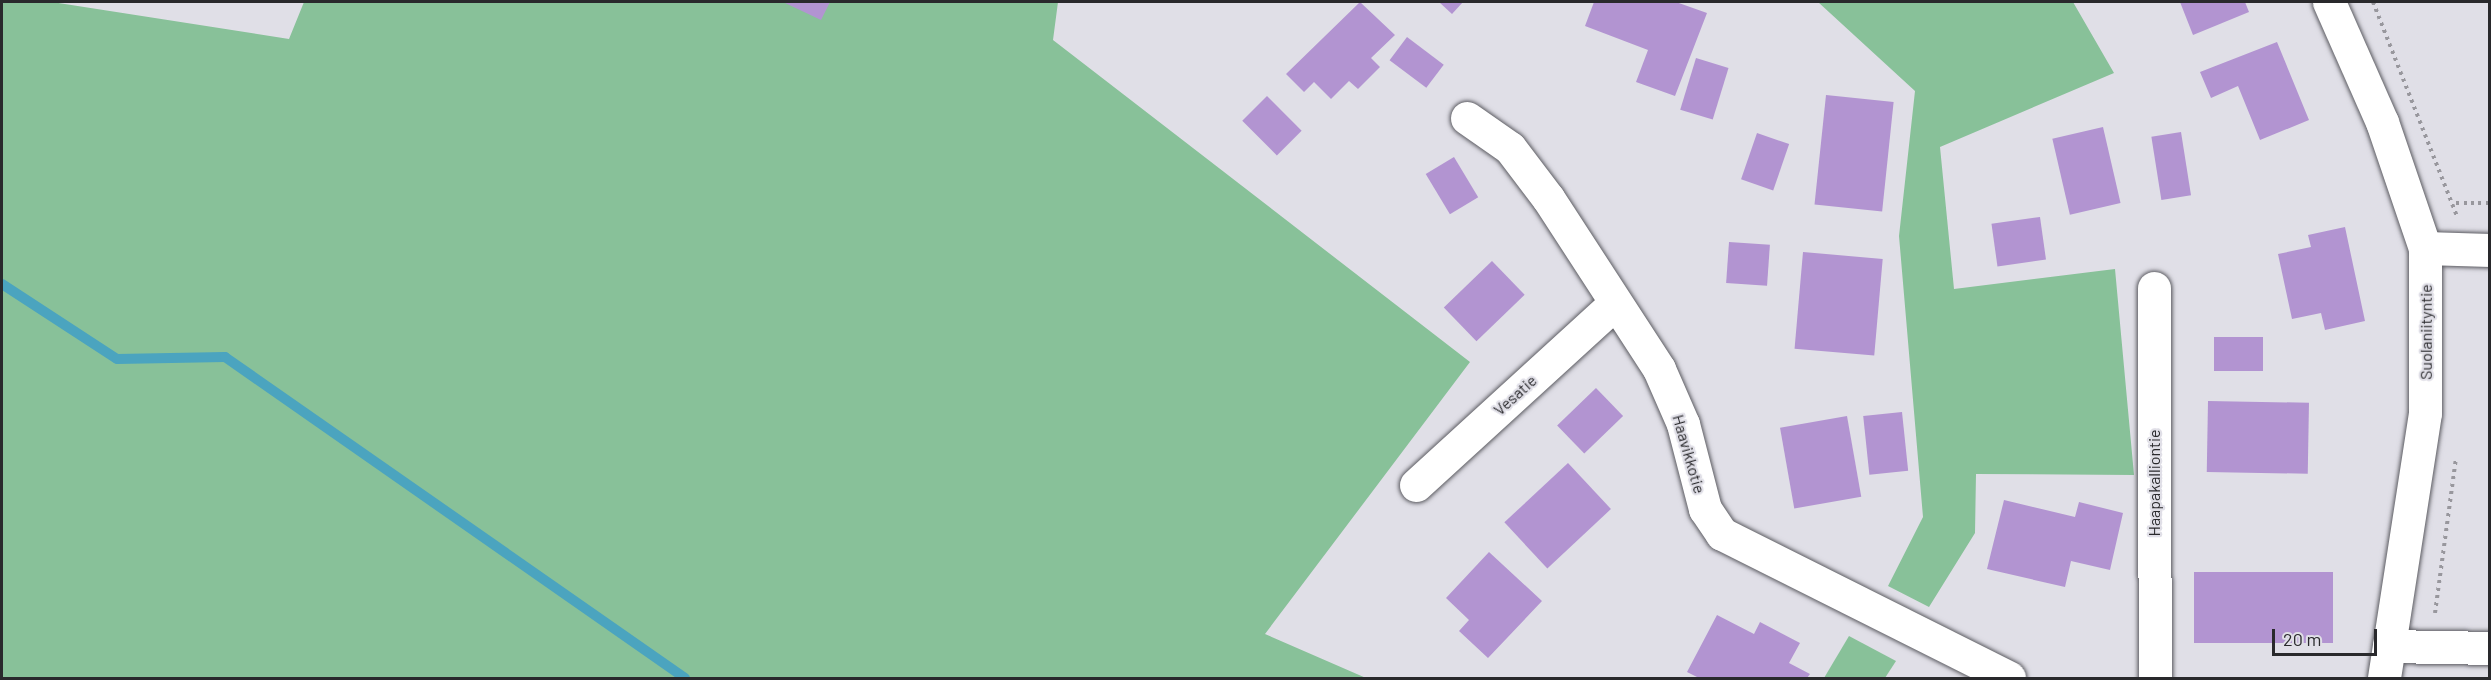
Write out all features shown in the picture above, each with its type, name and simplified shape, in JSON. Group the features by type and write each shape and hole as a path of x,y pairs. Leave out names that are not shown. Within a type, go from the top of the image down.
{"street":[{"name":"Suolaniityntie","path":"2329,2 2382,122 2425,248 2425,413 2384,678"},
{"name":"Haavikkotie","path":"1467,118 1510,148 1659,369 1683,424 1705,509 1722,534 1933,645 2009,678"},
{"path":"2425,248 2490,250"},
{"name":"Haapakalliontie","path":"2154,288 2154,678"},
{"name":"Vesatie","path":"1416,485 1614,304"},
{"path":"2389,646 2490,648"}],"path":[{"path":"2456,203 2490,203"}],"green space":[{"path":"2,2 52,2 289,39 304,2 1058,2 1053,40 1470,362 1265,634 1366,678 2,678"},
{"path":"1818,2 2073,2 2114,73 1940,147 1954,289 2115,269 2134,475 1976,474 1975,533 1929,607 1888,586 1923,517 1899,236 1915,91"},
{"path":"1849,636 1896,661 1885,678 1824,678"}],"building":[{"path":"783,2 830,2 821,20"},
{"path":"1360,2 1395,35 1371,58 1380,67 1358,89 1349,81 1331,99 1314,82 1304,92 1286,74"},
{"path":"1439,2 1463,2 1452,14"},
{"path":"1594,2 1676,2 1707,13 1675,96 1636,82 1648,50 1585,26"},
{"path":"2180,2 2245,2 2249,12 2193,35"},
{"path":"1407,37 1444,65 1426,88 1390,60"},
{"path":"2277,42 2309,120 2260,140 2238,86 2211,98 2200,72"},
{"path":"1696,58 1729,68 1713,120 1680,110"},
{"path":"1826,95 1894,102 1882,212 1815,204"},
{"path":"1267,96 1302,131 1277,155 1242,121"},
{"path":"2103,127 2121,203 2070,215 2052,139"},
{"path":"2181,132 2191,195 2161,200 2151,137"},
{"path":"1757,133 1789,144 1773,190 1741,179"},
{"path":"1454,157 1478,197 1450,214 1426,174"},
{"path":"2040,217 2046,260 1997,266 1991,224"},
{"path":"2345,227 2365,321 2325,330 2321,313 2292,319 2278,254 2311,247 2308,235"},
{"path":"1729,242 1770,245 1767,286 1726,283"},
{"path":"1803,252 1883,259 1874,356 1795,349"},
{"path":"1492,261 1525,295 1476,341 1444,308"},
{"path":"2214,337 2263,337 2263,371 2214,371"},
{"path":"1596,388 1623,416 1584,454 1557,426"},
{"path":"2208,401 2309,403 2308,474 2207,472"},
{"path":"1902,412 1908,471 1869,475 1863,416"},
{"path":"1847,416 1861,497 1794,509 1780,428"},
{"path":"1568,463 1611,509 1547,568 1504,522"},
{"path":"2004,500 2075,517 2079,502 2123,513 2110,570 2071,561 2065,587 1987,569"},
{"path":"1489,552 1542,601 1488,658 1459,631 1469,620 1446,598"},
{"path":"2194,572 2333,572 2333,643 2194,643"},
{"path":"1717,615 1754,634 1760,622 1800,643 1789,663 1810,674 1807,678 1699,678 1687,672"}],"waterway":[{"path":"2,284 117,359 225,357 685,678"}]}
